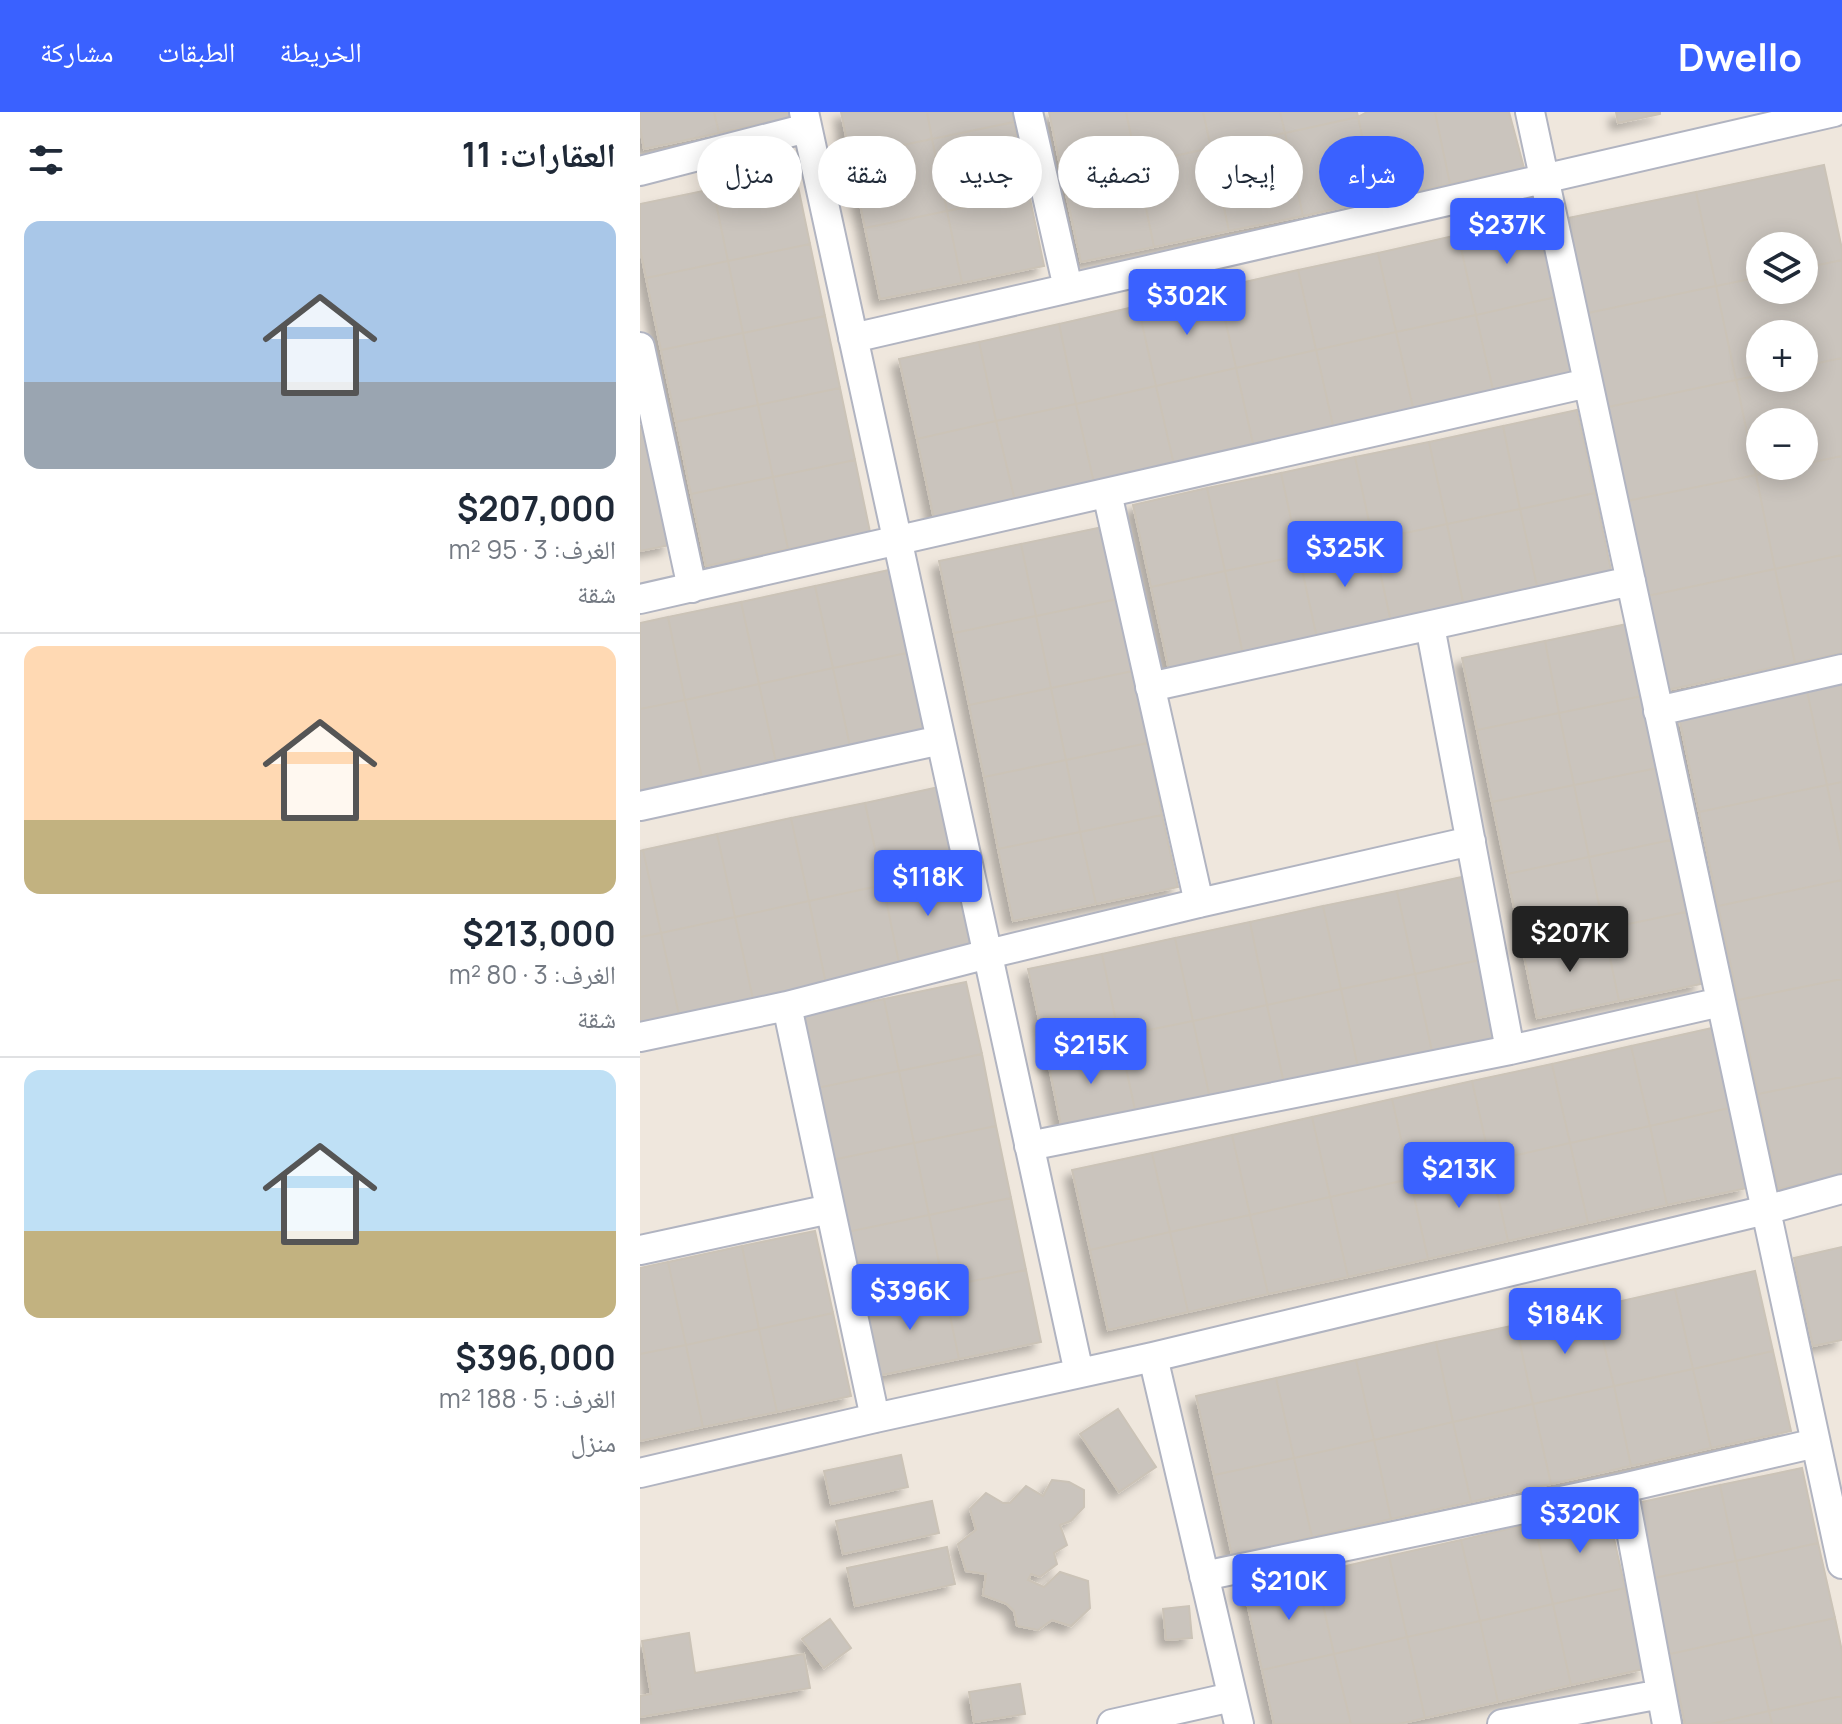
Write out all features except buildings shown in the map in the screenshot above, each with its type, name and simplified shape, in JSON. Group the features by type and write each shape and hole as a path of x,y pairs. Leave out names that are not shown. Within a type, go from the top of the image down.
{"street":[{"path":"1028,112 1068,288"},
{"path":"1530,112 1842,1564"},
{"path":"853,338 1834,112"},
{"path":"640,171 806,120 1079,1373"},
{"path":"640,347 644,387 692,588"},
{"path":"640,599 1588,383"},
{"path":"1107,493 1199,903"},
{"path":"1150,687 1631,581"},
{"path":"1430,626 1510,1050"},
{"path":"1658,711 1842,669"},
{"path":"640,806 941,740"},
{"path":"640,1037 787,1006 1199,903 1471,841"},
{"path":"1029,1146 1510,1050 1721,1002"},
{"path":"787,1006 875,1418"},
{"path":"640,1473 1153,1357 1842,1189"},
{"path":"640,1250 830,1209"},
{"path":"1112,1724 1235,1710 1153,1357"},
{"path":"1204,1576 1623,1488 1816,1443"},
{"path":"1623,1488 1667,1724"},
{"path":"1502,1724 1661,1694"}]}
